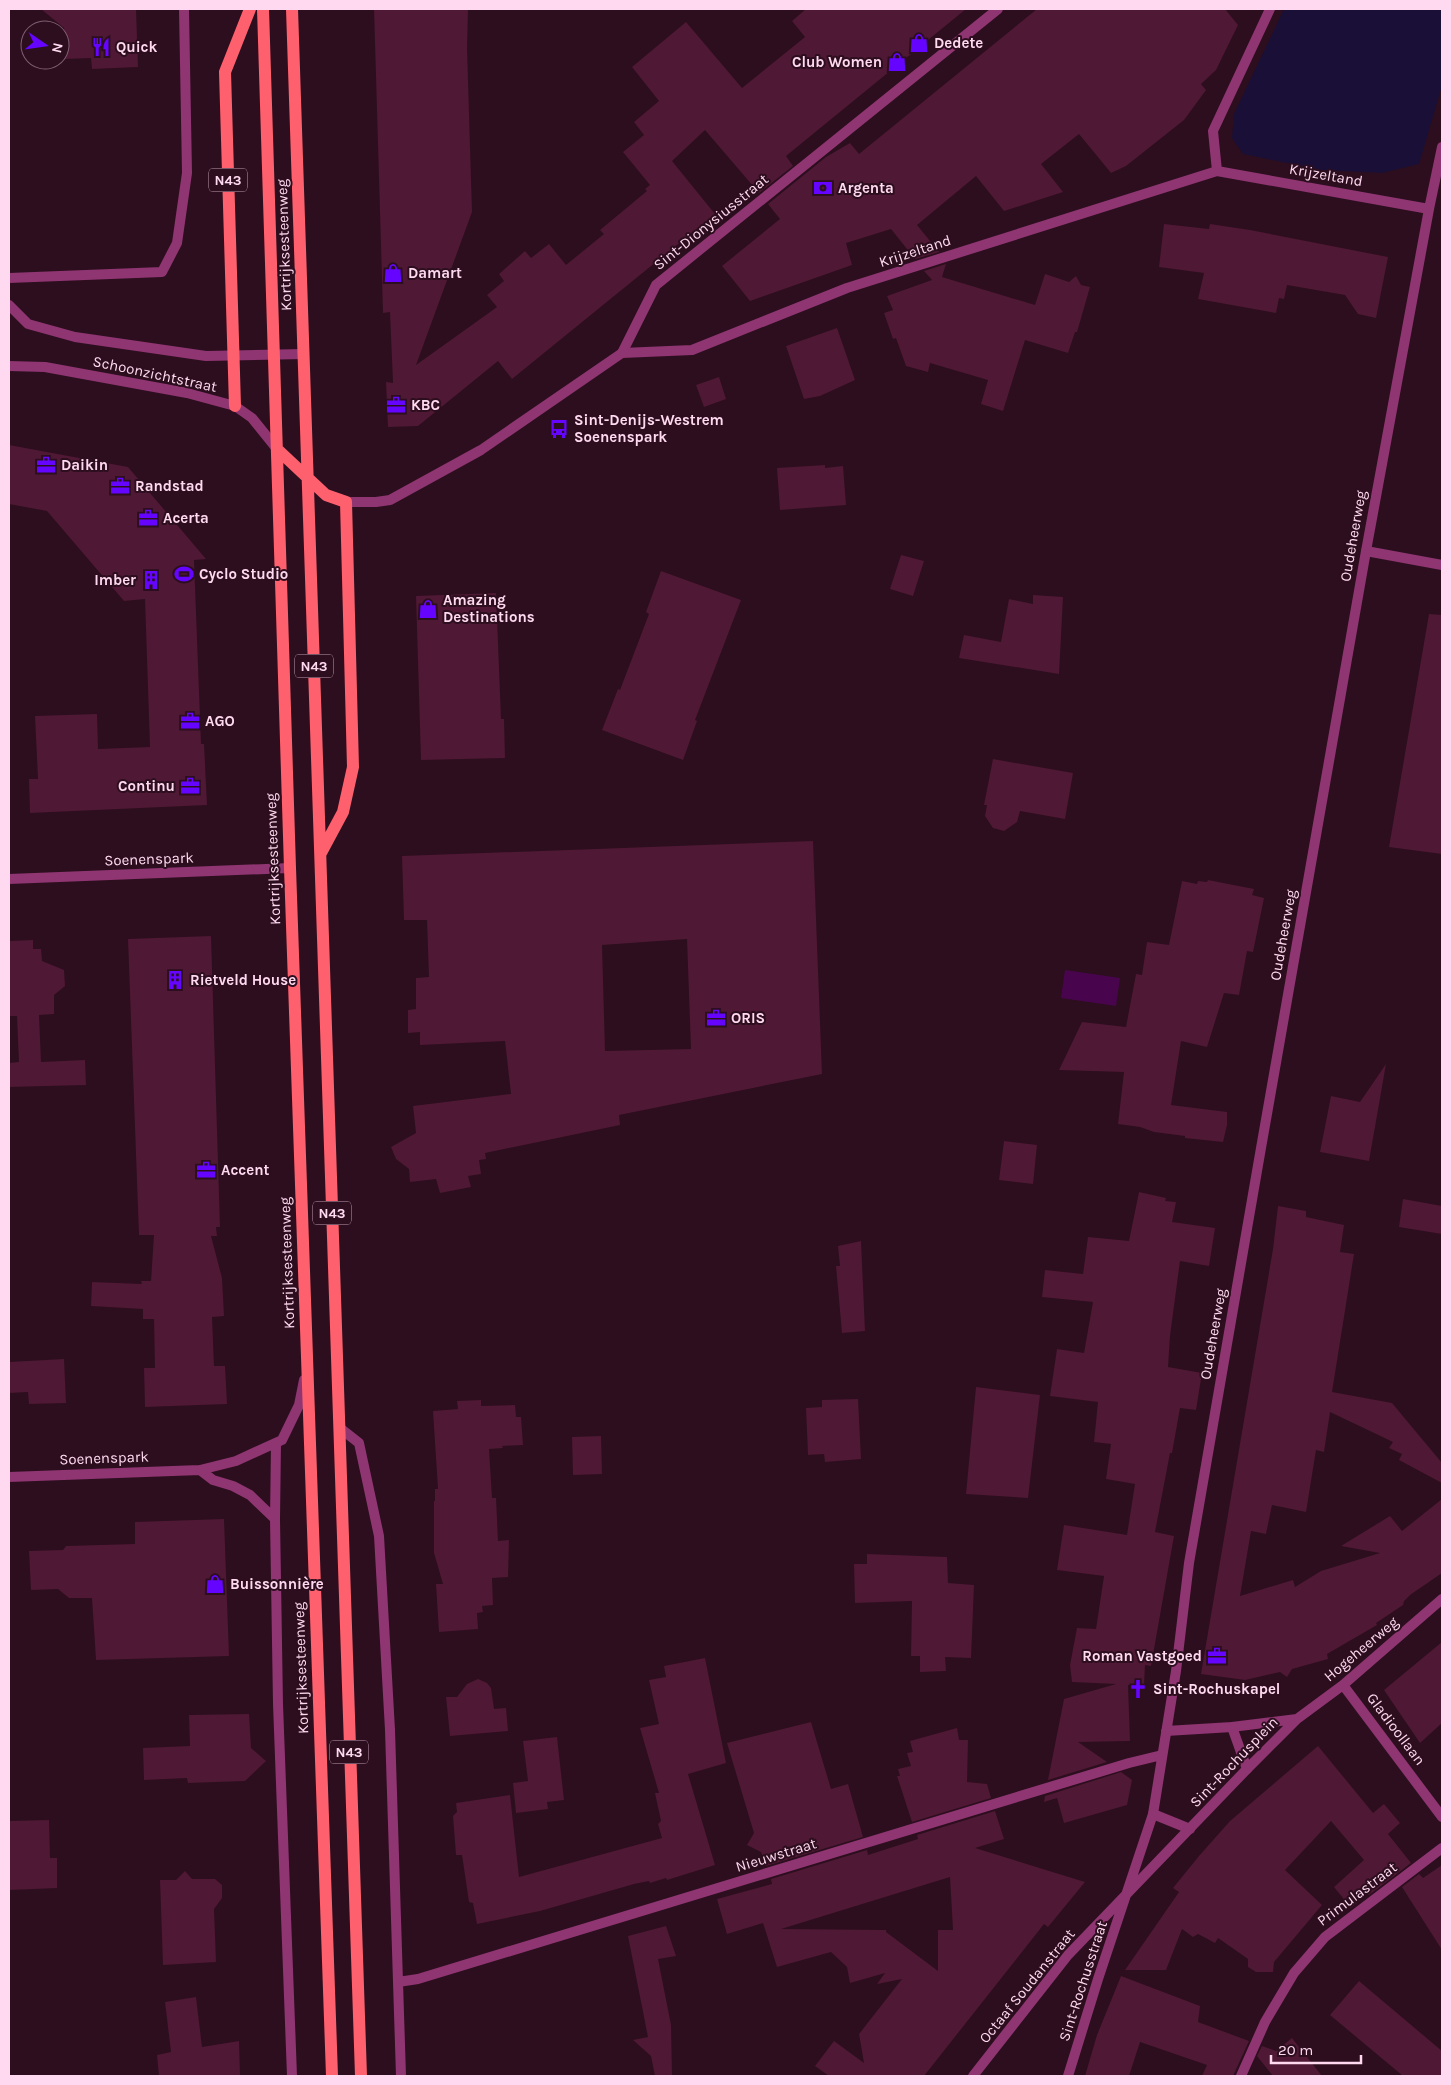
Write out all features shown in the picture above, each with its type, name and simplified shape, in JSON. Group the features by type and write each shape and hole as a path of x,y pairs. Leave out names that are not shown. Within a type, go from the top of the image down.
{"main road":[{"name":"N43","path":"235,406 225,72 250,9"},
{"name":"Kortrijksesteenweg","path":"263,9 290,868 332,2076"},
{"name":"Kortrijksesteenweg","path":"292,9 361,2076"},
{"path":"277,449 326,495 346,502"},
{"name":"N43","path":"321,852 344,812 353,767 346,502"}],"street":[{"path":"9,278 162,272 177,243 187,173 184,9"},
{"name":"Sint-Dionysiusstraat","path":"346,502 390,500 481,450 622,353 656,285 998,9"},
{"path":"1217,171 1213,131 1270,9"},
{"name":"Oudeheerweg","path":"1166,1731 1191,1553 1366,551 1442,147"},
{"name":"Krijzeltand","path":"622,353 692,350 848,288 1217,171 1429,209"},
{"path":"9,305 28,324 75,337 186,354 233,356 304,354"},
{"name":"Schoonzichtstraat","path":"9,366 45,367 187,393 235,406 252,418 277,449"},
{"path":"1366,551 1442,565"},
{"name":"Soenenspark","path":"9,879 290,868"},
{"path":"276,1443 282,1440 299,1405 307,1367"},
{"path":"340,1428 359,1444 378,1536 390,1730 401,2076"},
{"name":"Soenenspark","path":"9,1477 200,1470 236,1461 276,1443"},
{"name":"Kortrijksesteenweg","path":"276,1443 275,1520 278,1704 292,2076"},
{"path":"200,1470 213,1480 233,1486 250,1495 275,1520"},
{"name":"Hogeheerweg","path":"1297,1719 1343,1685 1442,1600"},
{"name":"Gladioollaan","path":"1343,1685 1442,1816"},
{"name":"Sint-Rochusplein","path":"1166,1731 1232,1727 1297,1719"},
{"name":"Sint-Rochusplein","path":"1128,1894 1297,1719"},
{"name":"Sint-Rochusplein","path":"1232,1727 1247,1769"},
{"path":"1128,1894 1153,1814 1166,1731"},
{"name":"Nieuwstraat","path":"398,1982 418,1978 1129,1763 1162,1755"},
{"name":"Sint-Rochusplein","path":"1153,1814 1190,1829"},
{"name":"Primulastraat","path":"1241,2076 1265,2022 1294,1973 1325,1937 1442,1848"},
{"name":"Octaaf Soudanstraat","path":"973,2076 1068,1955 1128,1894"},
{"name":"Sint-Rochusstraat","path":"1068,2076 1098,1979 1128,1894"}],"shaded area":[{"path":"1284,9 1442,9 1442,86 1419,164 1382,173 1321,170 1243,154 1232,138 1234,114"},
{"path":"1065,970 1120,978 1116,1006 1061,998"}],"building":[{"name":"Quick","path":"41,9 136,9 138,67 92,69 91,58 70,59 70,20 54,20"},
{"path":"374,9 468,9 467,48 472,212 416,365 497,307 487,295 504,281 499,274 525,251 531,258 549,244 566,265 604,234 600,230 647,191 645,189 650,185 623,152 644,135 634,122 659,101 632,67 686,22 742,88 805,37 792,21 806,9 966,9 786,156 793,166 759,193 705,130 672,161 715,214 512,379 498,361 418,426 388,427 386,382 393,383 390,312 383,313"},
{"path":"1037,9 1225,9 1238,25 1216,70 1201,84 1206,90 1184,120 1126,166 1111,173 1079,134 1041,164 1063,192 1004,211 976,176 917,225 939,252 915,259 891,229 846,243 852,265 750,301 722,266 780,219 768,204 826,157 850,143 859,154"},
{"path":"1164,224 1209,229 1210,224 1388,257 1376,318 1358,314 1345,295 1287,285 1284,299 1279,298 1276,313 1198,299 1204,273 1159,267"},
{"path":"946,264 942,277 1035,305 1045,274 1069,282 1076,276 1081,285 1090,287 1077,332 1075,332 1068,353 1025,340 1003,411 981,404 988,380 930,363 928,372 906,366 896,338 893,339 884,313 893,310 887,296 932,280 924,271"},
{"path":"837,328 855,380 820,396 804,399 786,346"},
{"path":"719,377 726,399 704,407 696,385"},
{"name":"Imber","path":"9,445 128,467 206,559 194,560 201,744 204,744 207,805 30,813 29,779 38,779 35,716 97,714 98,749 150,747 145,599 124,601 47,511 9,504"},
{"path":"825,465 825,468 843,466 846,505 780,510 777,468"},
{"path":"901,555 924,561 913,596 890,589"},
{"path":"661,571 741,600 695,720 697,721 683,760 602,730 618,689 620,690 649,614 646,612"},
{"path":"496,593 501,719 504,719 505,758 421,760 416,596"},
{"path":"1033,595 1063,597 1059,674 959,658 964,635 1001,642 1009,599 1033,604"},
{"path":"1429,614 1442,615 1442,854 1389,847"},
{"path":"993,759 1073,773 1065,819 1020,811 1017,822 1004,831 993,828 985,816 987,805 984,805"},
{"path":"813,841 822,1074 619,1115 620,1125 485,1153 486,1159 479,1160 481,1174 468,1176 471,1187 440,1193 436,1179 410,1182 409,1169 396,1159 391,1147 416,1133 413,1106 511,1094 505,1041 420,1045 420,1032 408,1033 408,1010 416,1009 416,978 429,977 427,920 404,920 402,856","holes":["687,939 691,1049 605,1051 602,945"]},
{"path":"1208,880 1254,889 1252,895 1264,898 1253,952 1247,951 1239,995 1224,993 1207,1047 1181,1041 1171,1105 1227,1112 1227,1125 1223,1142 1185,1138 1185,1136 1154,1132 1140,1127 1118,1124 1124,1072 1059,1070 1082,1022 1126,1027 1136,974 1142,975 1147,942 1169,945 1182,881 1197,884 1198,881 1207,882"},
{"path":"211,936 220,1227 216,1227 217,1236 211,1236 222,1278 224,1316 212,1317 214,1366 225,1366 227,1404 145,1407 144,1368 155,1368 154,1319 143,1319 143,1309 91,1306 92,1282 142,1284 141,1281 151,1281 154,1235 139,1235 128,939"},
{"path":"33,940 33,949 41,949 42,961 64,970 65,986 54,995 54,1014 39,1015 41,1062 85,1060 86,1085 9,1087 9,1063 19,1062 17,1016 9,1016 9,941"},
{"path":"1386,1064 1369,1161 1320,1152 1331,1096 1360,1102"},
{"path":"1004,1141 1037,1145 1033,1184 999,1180"},
{"path":"1139,1192 1166,1198 1165,1201 1176,1202 1172,1222 1215,1228 1209,1266 1180,1261 1170,1336 1168,1367 1202,1373 1196,1410 1180,1408 1172,1453 1170,1453 1155,1532 1174,1536 1151,1666 1145,1665 1144,1685 1128,1685 1130,1741 1078,1742 1107,1762 1048,1780 1064,1699 1116,1684 1072,1682 1070,1665 1077,1628 1096,1629 1104,1576 1057,1570 1064,1525 1127,1535 1135,1484 1106,1479 1111,1444 1094,1442 1098,1402 1050,1396 1057,1349 1084,1353 1093,1302 1042,1297 1045,1270 1083,1274 1088,1237 1129,1241"},
{"path":"1403,1199 1442,1206 1442,1234 1399,1227"},
{"path":"1278,1206 1306,1211 1306,1217 1344,1225 1340,1252 1354,1254 1332,1392 1392,1403 1442,1463 1442,1483 1399,1460 1402,1454 1389,1448 1393,1442 1330,1412 1324,1452 1316,1450 1306,1512 1272,1505 1266,1534 1251,1531 1240,1596 1293,1580 1295,1587 1321,1571 1380,1553 1341,1546 1390,1516 1402,1531 1442,1499 1442,1573 1410,1595 1403,1605 1376,1623 1377,1625 1327,1654 1328,1659 1292,1669 1287,1677 1280,1672 1245,1680 1201,1674 1273,1249"},
{"path":"861,1241 865,1331 842,1333 836,1266 840,1266 838,1246"},
{"path":"64,1359 66,1403 29,1404 28,1392 9,1393 9,1362"},
{"path":"976,1387 1040,1395 1028,1498 966,1494"},
{"path":"858,1399 861,1459 825,1462 824,1454 808,1455 806,1408 822,1407 822,1400"},
{"path":"481,1400 481,1406 515,1405 516,1417 521,1417 523,1445 489,1449 492,1498 496,1498 498,1541 509,1540 508,1577 492,1578 493,1605 482,1606 483,1612 477,1613 478,1629 439,1632 436,1584 443,1584 434,1553 434,1501 435,1489 438,1489 433,1411 458,1409 457,1401"},
{"path":"601,1436 602,1474 573,1475 572,1437"},
{"path":"224,1519 229,1656 96,1660 92,1598 69,1598 58,1589 31,1590 29,1551 63,1550 66,1546 135,1544 135,1522"},
{"path":"867,1554 947,1557 948,1583 974,1585 971,1658 945,1657 946,1671 920,1672 920,1656 911,1656 912,1601 855,1603 854,1564 867,1564"},
{"path":"1442,1642 1442,1723 1420,1743 1384,1690"},
{"path":"705,1658 726,1763 688,1774 715,1865 667,1880 666,1878 650,1883 649,1881 634,1884 540,1911 477,1924 473,1903 469,1902 462,1855 456,1855 453,1816 457,1812 456,1803 510,1795 519,1877 662,1838 658,1824 661,1821 655,1793 659,1793 640,1728 659,1724 649,1680 666,1677 664,1666"},
{"path":"478,1679 487,1683 491,1688 494,1709 506,1708 508,1731 450,1736 446,1697 457,1697 467,1684"},
{"path":"249,1714 251,1748 266,1761 245,1781 188,1783 187,1778 144,1780 143,1748 190,1746 189,1715"},
{"path":"811,1722 831,1789 848,1784 863,1837 766,1866 761,1852 747,1845 754,1833 727,1743"},
{"path":"957,1728 959,1740 968,1740 967,1782 987,1784 991,1798 912,1822 897,1776 900,1776 898,1769 911,1766 907,1753 913,1752 910,1741"},
{"path":"557,1737 564,1800 547,1802 548,1809 516,1813 513,1783 528,1781 523,1741"},
{"path":"1318,1746 1373,1813 1384,1804 1400,1823 1388,1834 1411,1863 1369,1895 1367,1894 1351,1908 1334,1887 1364,1860 1331,1821 1285,1870 1322,1905 1274,1962 1273,1972 1256,1972 1248,1967 1248,1959 1218,1938 1215,1943 1198,1934 1193,1937 1182,1929 1166,1970 1125,1970 1179,1892 1173,1888 1199,1856 1230,1821"},
{"path":"1121,1772 1132,1780 1127,1805 1064,1823 1057,1798 1044,1802 1045,1796"},
{"path":"995,1811 1004,1839 975,1848 1085,1882 1048,1927 1044,1924 924,2076 829,2076 815,2066 834,2041 864,2063 859,2034 902,1979 877,1984 885,1973 850,1983 847,1967 831,1952 777,1967 763,1923 727,1934 717,1899 772,1884 771,1879 867,1850 868,1855 918,1839 917,1835","holes":["950,1877 953,1930 938,1930 938,1971 886,1932 886,1930 781,1929"]},
{"path":"49,1820 50,1858 57,1858 57,1888 9,1890 9,1821"},
{"path":"1442,1865 1442,1950 1402,1887 1419,1874 1423,1878"},
{"path":"185,1871 192,1879 215,1879 222,1885 222,1898 214,1909 216,1962 163,1965 160,1880 176,1880"},
{"path":"666,1926 676,1956 658,1959 671,2025 672,2076 655,2076 651,2056 633,2040 648,2037 628,1936"},
{"path":"1121,1976 1200,2006 1198,2022 1249,2041 1233,2076 1202,2076 1207,2065 1140,2042 1129,2076 1085,2076 1097,2035"},
{"path":"1359,1981 1442,2051 1442,2076 1403,2076 1330,2015"},
{"path":"196,1997 202,2047 239,2041 240,2076 159,2076 157,2055 171,2052 165,2002"},
{"path":"1292,2038 1322,2076 1273,2076 1257,2056 1262,2046 1276,2051"}],"place":[{"name":"Dedete","path":"919,43"},
{"name":"Quick","path":"101,47"},
{"name":"Club Women","path":"897,62"},
{"name":"Argenta","path":"823,188"},
{"name":"Damart","path":"393,273"},
{"name":"KBC","path":"396,405"},
{"name":"Sint-Denijs-Westrem Soenenspark","path":"559,429"},
{"name":"Daikin","path":"46,465"},
{"name":"Randstad","path":"120,486"},
{"name":"Acerta","path":"148,518"},
{"name":"Cyclo Studio","path":"184,574"},
{"name":"Imber","path":"151,580"},
{"name":"Amazing Destinations","path":"428,609"},
{"name":"AGO","path":"190,721"},
{"name":"Continu","path":"190,786"},
{"name":"Rietveld House","path":"175,980"},
{"name":"ORIS","path":"716,1018"},
{"name":"Accent","path":"206,1170"},
{"name":"Buissonnière","path":"215,1584"},
{"name":"Roman Vastgoed","path":"1217,1656"},
{"name":"Sint-Rochuskapel","path":"1138,1689"}]}
